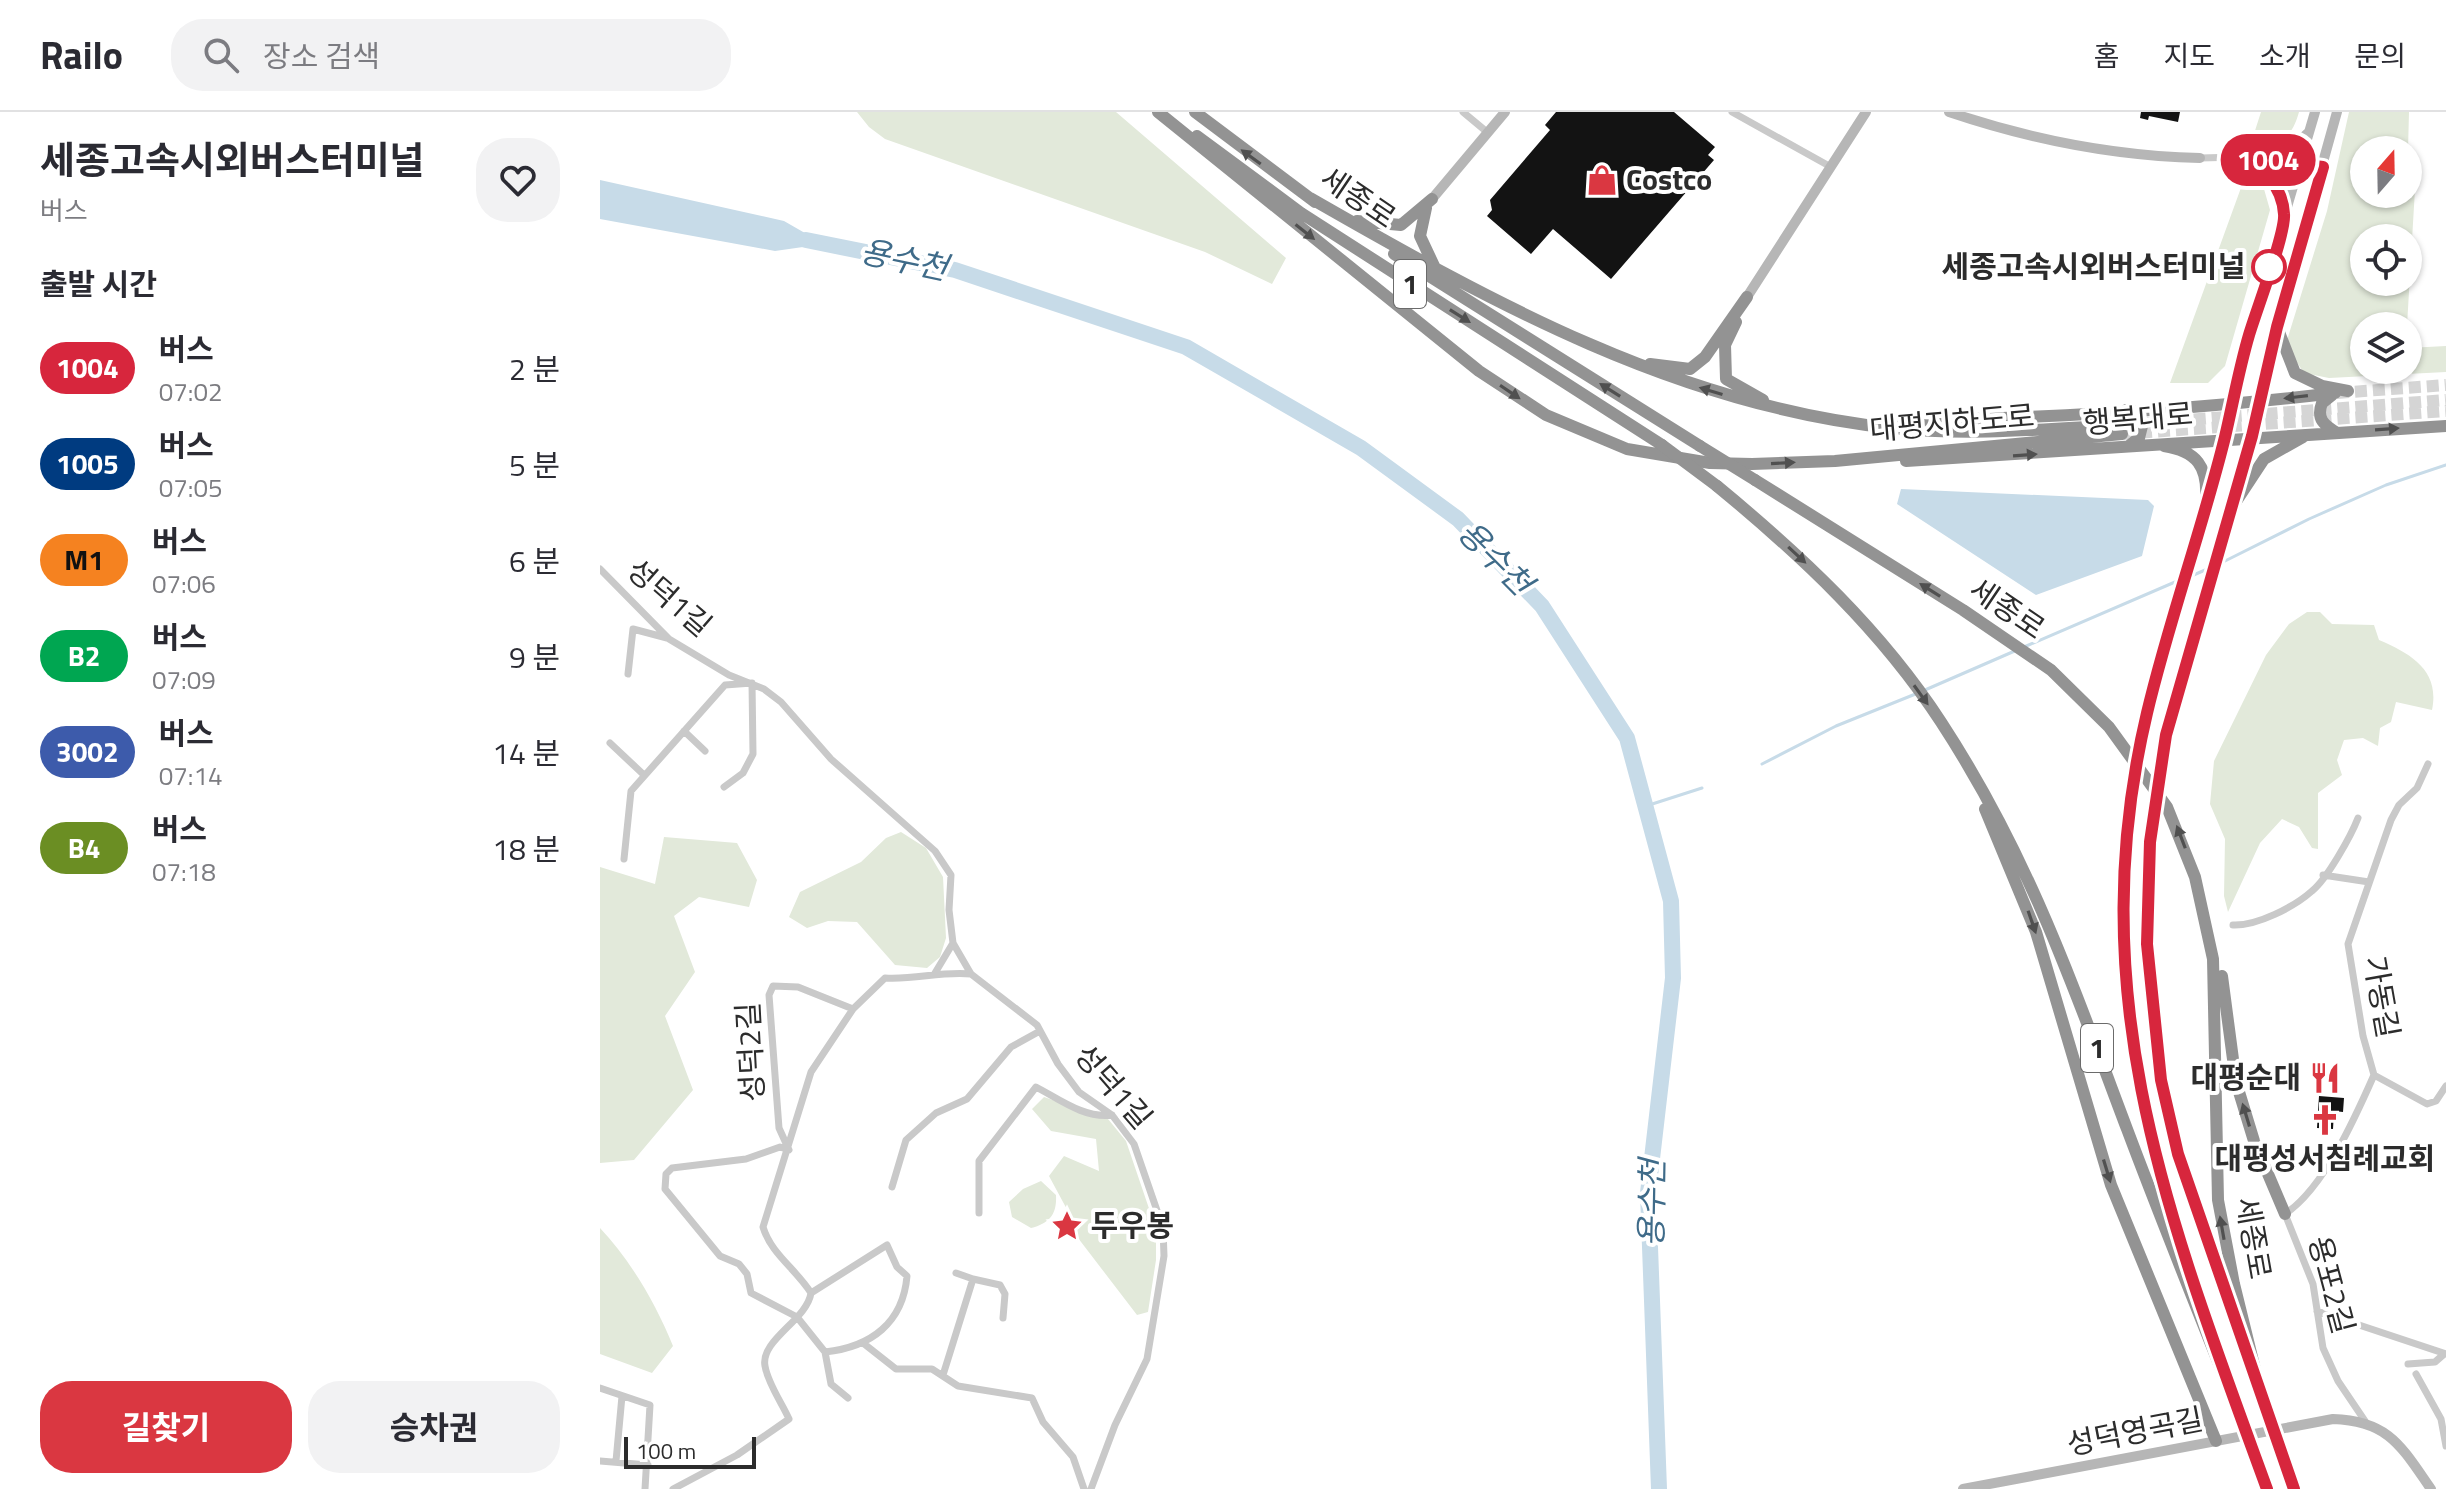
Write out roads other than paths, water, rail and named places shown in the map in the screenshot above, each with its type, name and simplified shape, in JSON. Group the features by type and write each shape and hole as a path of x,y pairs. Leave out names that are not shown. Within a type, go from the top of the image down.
{"highway":[{"name":"대평지하도로","path":"1158,112 1479,371 1546,415 1627,449 1666,457 1752,464 1835,461 2124,435"},
{"name":"세종로","path":"1166,112 1301,213 1662,445 1717,486 1836,592 1903,670 1940,721 1996,812 2057,939 2267,1489"},
{"name":"세종로","path":"1195,112 1310,198 1996,632 2051,670 2109,727 2167,807 2179,831 2205,911 2215,988 2218,1200 2265,1410 2294,1489"},
{"path":"1310,198 1506,306 1615,356 1681,381 1787,411 1842,421"},
{"path":"1346,219 1374,225 1401,225 1432,199"},
{"path":"1432,199 1423,214 1420,236 1435,268"},
{"path":"1615,356 1667,368 1690,369 1705,357 1747,297"},
{"path":"1747,297 1725,345 1726,379 1787,411"},
{"path":"2277,327 2295,373 2342,392"},
{"path":"2337,433 2324,425 2319,410 2322,403 2342,392"},
{"name":"행복대로","path":"1842,421 2010,419 2258,402 2342,392"},
{"path":"2121,410 2137,415 2142,426 2135,444 2124,435"},
{"name":"대평지하도로","path":"1842,421 1964,433 2124,435"},
{"name":"행복대로","path":"2124,435 2141,444 2446,426"},
{"path":"2231,509 2264,459 2296,439 2315,434"},
{"path":"2141,444 2175,448 2201,461 2207,482 2206,499"},
{"path":"1957,748 2019,884 2111,1185 2216,1441"},
{"path":"2205,911 2219,960 2236,1082 2254,1141 2285,1214"}],"street":[{"path":"1463,112 1487,132"},
{"path":"1432,199 1505,112"},
{"path":"1732,112 1831,167"},
{"path":"1747,297 1866,112"},
{"path":"1949,112 1996,128 2076,146 2146,157 2240,157 2323,167"},
{"path":"2216,1357 2177,1237 2138,1081 2123,942 2131,805 2142,740 2179,596 2315,112"},
{"path":"2259,1385 2207,1247 2178,1154 2161,1080 2147,944 2153,813 2161,756 2252,436 2277,327 2337,112"},
{"path":"2270,160 2293,147 2309,131"},
{"path":"2240,157 2263,171 2280,191 2285,218"},
{"name":"성덕1길","path":"600,569 669,639 781,702 831,759 935,851 951,875 949,910 953,943 971,974 1013,1004 1040,1031 1079,1092 1112,1115 1129,1136 1142,1164 1163,1228 1164,1256 1147,1359 1115,1425 1091,1489"},
{"path":"628,674 633,629 669,639"},
{"path":"624,859 631,791 725,685 752,683 753,754 743,773 724,787"},
{"path":"684,731 705,751"},
{"path":"610,743 644,775"},
{"name":"가동길","path":"2374,1075 2348,944 2391,820 2399,805 2417,788 2428,764"},
{"path":"2233,925 2249,925 2314,890 2348,844 2358,818"},
{"path":"2323,875 2369,882"},
{"path":"935,973 953,943"},
{"name":"성덕2길","path":"811,1293 794,1267 768,1245 763,1227 811,1072 853,1009 885,978 913,980 935,973 971,974"},
{"name":"성덕2길","path":"789,1150 779,1128 769,995 773,986 798,987 853,1009"},
{"path":"892,1187 906,1140 936,1113 967,1099 1011,1047 1040,1031"},
{"path":"2374,1075 2427,1104 2436,1101 2446,1086"},
{"name":"용포2길","path":"2374,1075 2337,1149 2300,1204 2285,1214 2313,1284 2319,1339 2326,1357 2365,1421 2392,1438 2431,1489"},
{"path":"979,1213 979,1161 1036,1087 1082,1111 1100,1117 1112,1115"},
{"path":"789,1150 780,1147 746,1159 672,1168 666,1174 665,1189 720,1256 739,1264 747,1274 751,1293 797,1317 825,1352 831,1384 848,1398"},
{"path":"673,1489 737,1455 789,1419 765,1366 765,1355 809,1306 811,1293 887,1245 897,1267 907,1276 894,1319 863,1343 825,1352"},
{"path":"956,1273 1000,1285 1005,1294 1003,1318"},
{"path":"943,1375 973,1279"},
{"path":"2317,1311 2444,1354 2435,1362 2408,1364"},
{"path":"863,1343 896,1369 932,1369 958,1386 1032,1398 1043,1422 1073,1457 1084,1489"},
{"path":"2416,1374 2441,1419 2446,1446"},
{"path":"600,1388 650,1405 645,1489"},
{"path":"616,1461 622,1396"},
{"name":"성덕영곡길","path":"1963,1489 2333,1419 2365,1421"},
{"path":"600,1461 648,1465"}],"water":[{"path":"600,180 784,221 824,244 775,251 600,219"},
{"path":"1901,489 2148,500 2154,506 2142,556 2036,595 1897,504"}],"waterway":[{"name":"용수천","path":"806,240 955,270 1186,347 1361,448 1458,519 1542,606 1627,738 1671,901 1673,978 1648,1193 1659,1489"},
{"path":"2219,564 2386,485 2446,465"},
{"path":"2189,577 2212,567"},
{"path":"2024,647 2182,579"},
{"path":"1925,690 2017,650"},
{"path":"1762,764 1836,726 1918,693"},
{"path":"1646,806 1702,788"}],"tunnel":[{"path":"2337,393 2446,385"},
{"path":"2122,425 2446,400"},
{"path":"2122,434 2446,411"}],"place":[{"name":"Costco","path":"1602,180"},
{"name":"세종고속시외버스터미널","path":"2269,267"},
{"name":"대평순대","path":"2325,1078"},
{"name":"대평성서침례교회","path":"2325,1120"},
{"name":"두우봉","path":"1067,1226"}]}
